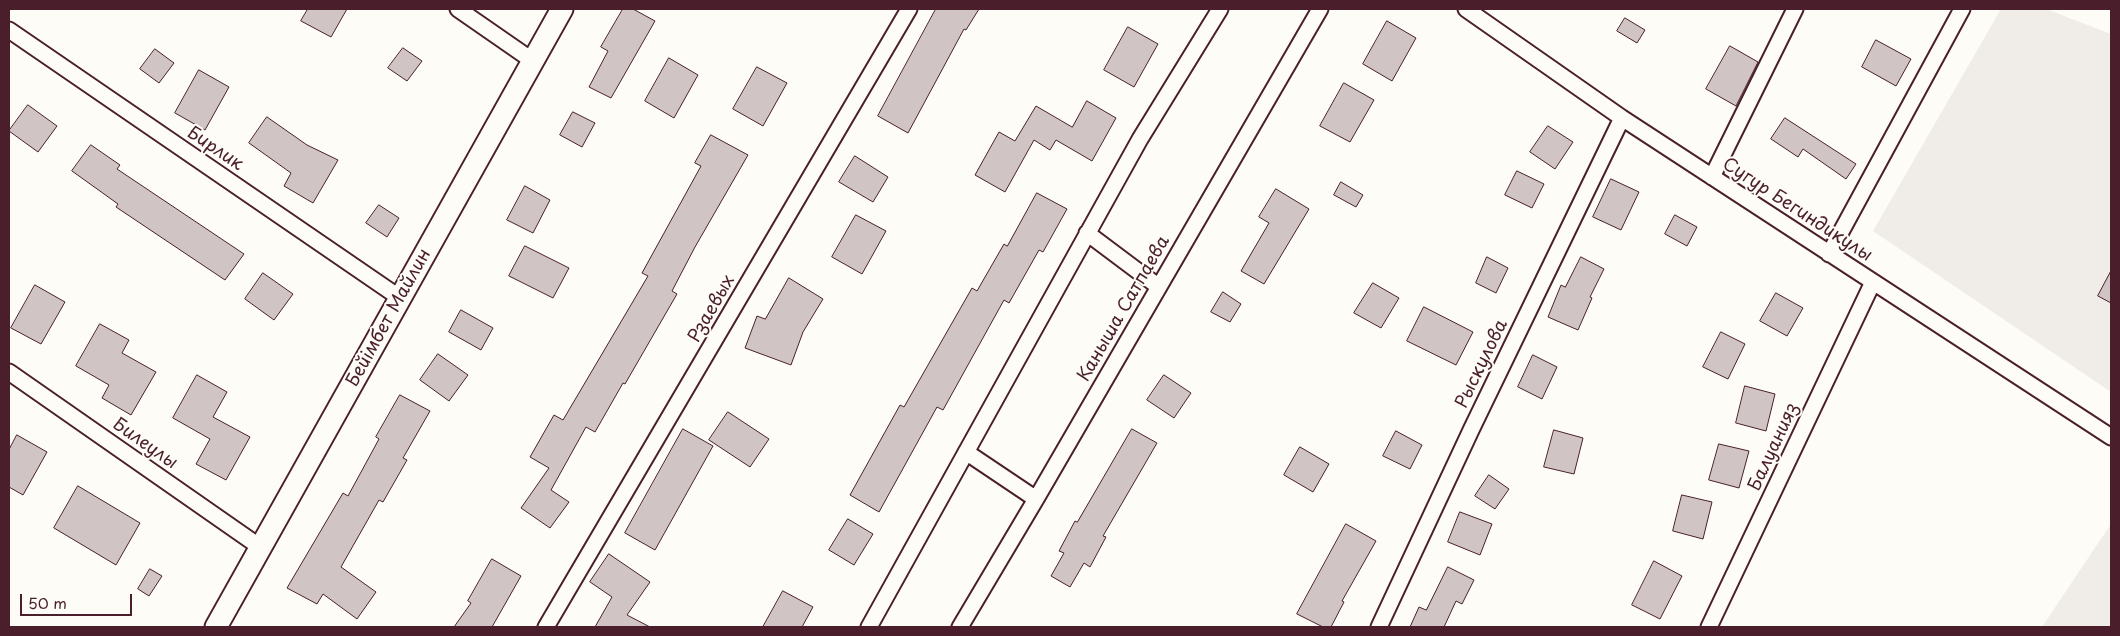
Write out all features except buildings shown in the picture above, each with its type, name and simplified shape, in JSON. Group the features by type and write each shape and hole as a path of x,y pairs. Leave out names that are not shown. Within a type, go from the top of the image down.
{"street":[{"path":"458,9 533,61"},
{"name":"Бейімбет Майлин","path":"216,627 562,9"},
{"name":"Рзаевых","path":"546,627 909,9"},
{"path":"869,627 1140,139 1220,9"},
{"name":"Каныша Сатпаева","path":"960,627 1320,9"},
{"name":"Сугур Бегиндикулы","path":"1466,9 1622,118 2111,437"},
{"path":"1712,177 1796,9"},
{"path":"1829,254 1962,9"},
{"name":"Бирлик","path":"9,30 400,298"},
{"name":"Рыскулова","path":"1379,627 1622,118"},
{"path":"1088,233 1159,287"},
{"name":"Балуанияз","path":"1709,627 1872,282"},
{"name":"Билеулы","path":"9,372 260,547"},
{"path":"966,452 1036,499"}],"shaded area":[{"path":"2001,9 2046,9 2111,34 2111,392 1873,231"},
{"path":"2111,524 2111,627 2042,627"}]}
